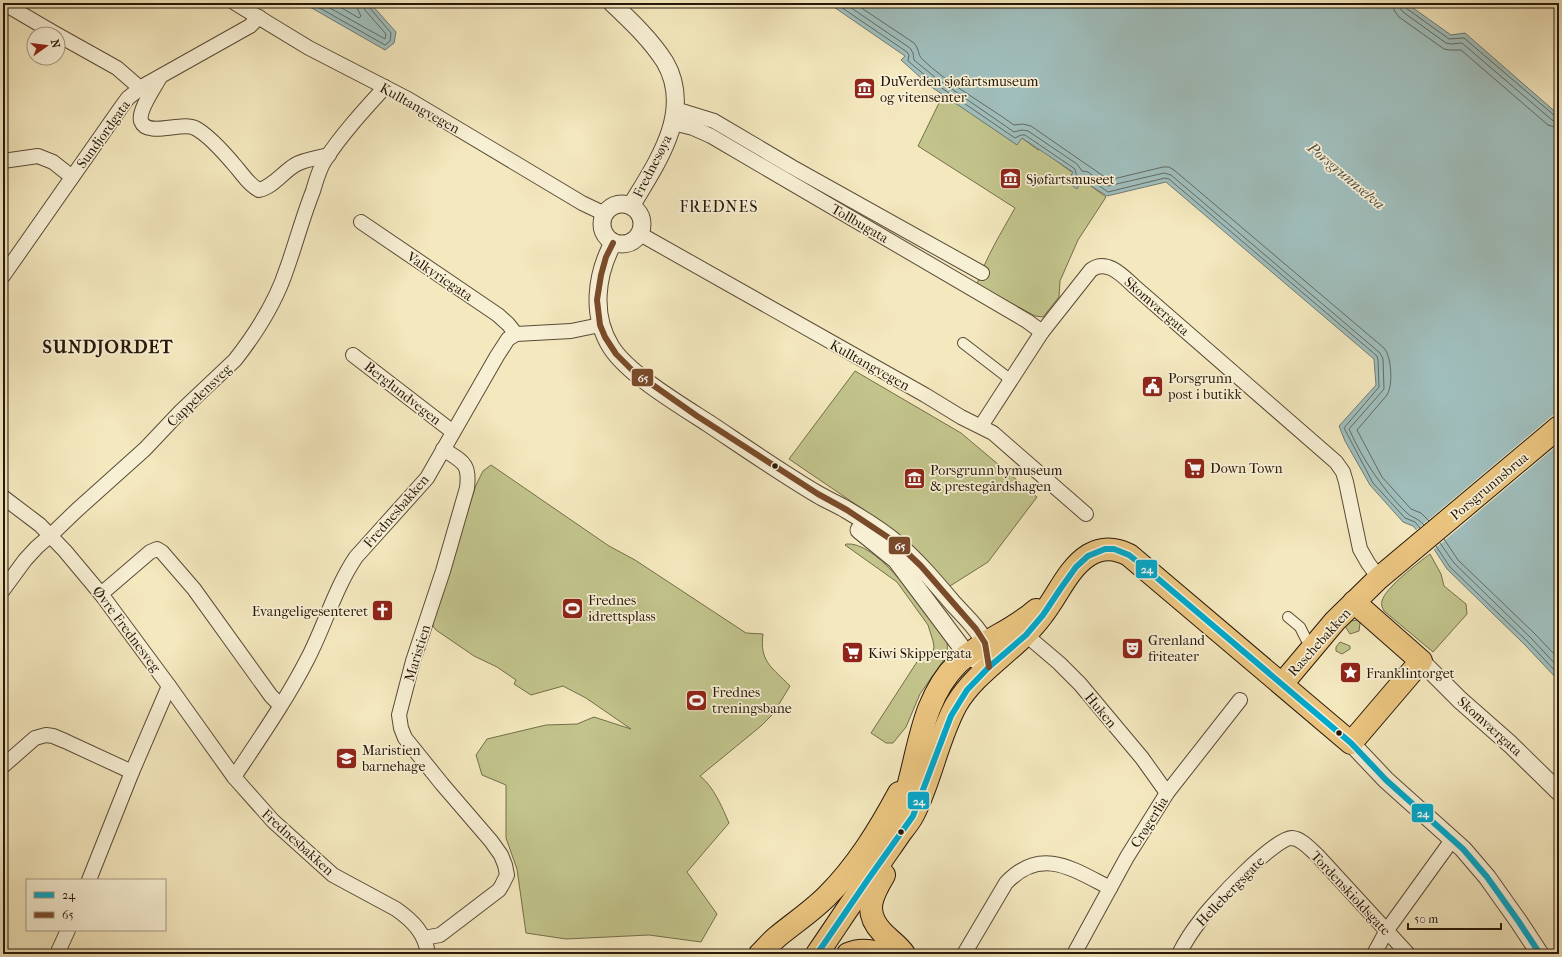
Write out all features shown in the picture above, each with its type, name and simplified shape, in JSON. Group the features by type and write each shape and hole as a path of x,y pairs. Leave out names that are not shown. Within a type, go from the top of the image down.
{"main road":[{"name":"Porsgrunnsbrua","path":"1379,578 1559,427"},
{"name":"Raschebakken","path":"817,954 913,816 940,743 956,706 967,690 989,667 1026,635 1043,615 1076,567 1088,556 1105,549 1114,549 1129,555 1282,684 1335,621 1379,578"},
{"name":"Raschebakken","path":"869,878 900,814 923,726 933,701 948,675 958,664 976,649 1029,616 1061,588"},
{"name":"Skomværgata","path":"1354,602 1421,661"},
{"path":"1282,684 1351,743 1421,661"},
{"path":"760,954 777,937 813,908 831,891 852,867 886,817 911,772"},
{"path":"904,954 876,925 872,917 871,902 876,889 913,816"},
{"path":"747,954 777,937"},
{"path":"848,954 862,950 874,951 882,954"}],"street":[{"path":"4,3 43,26"},
{"name":"Kulltangvegen","path":"234,3 309,48 385,87 567,194 605,214"},
{"name":"Frednesøya","path":"612,3 646,37 665,63 673,84 674,116 660,154 631,206"},
{"name":"Sundjordgata","path":"3,276 128,98 140,88 250,26 259,17"},
{"path":"66,39 116,68 140,88"},
{"path":"160,77 142,111 142,122 145,126 155,129 183,126 196,128 220,150 248,182 259,190 264,189 296,164 329,155"},
{"name":"Cappelensveg","path":"3,590 25,560 37,547 145,449 181,411 235,360 242,351 267,314 275,298 287,268 301,221 325,160 363,111 385,87"},
{"path":"674,116 714,121 785,164 982,273"},
{"name":"Tollbugata","path":"674,116 693,128 711,136 1027,321 1042,332"},
{"path":"3,161 38,156 53,162 72,177"},
{"path":"624,204 631,206 640,215 642,228 640,234 631,243 619,245 613,243 607,239 602,227 605,214 610,208 617,205 624,204"},
{"name":"Valkyriegata","path":"361,222 498,315 516,334"},
{"name":"Kulltangvegen","path":"640,234 925,395 961,417 993,433 1086,514"},
{"path":"613,243 606,257 597,300 600,325 611,347 622,361 633,371 697,416 818,494 847,510 898,544 934,581 976,629 976,649 989,667"},
{"name":"Skomværgata","path":"980,426 1042,332 1091,270 1099,266 1112,268 1336,462 1343,472 1349,493 1360,549 1379,578"},
{"path":"516,334 571,331 600,325"},
{"name":"Frednesbakken","path":"428,954 424,938 417,927 406,916 334,875 273,821 234,777 280,705 307,659 348,568 356,557 427,478 497,356 508,340 516,334"},
{"path":"962,343 1011,380"},
{"name":"Berglundvegen","path":"353,355 453,432"},
{"name":"Maristien","path":"424,938 440,935 502,885 507,875 501,855 405,738 399,722 399,715 413,661 443,572 467,488 468,476 464,463 443,449"},
{"name":"Øvre Frednesveg","path":"3,497 51,535 101,594 234,777"},
{"path":"101,594 150,552 156,549 162,552 194,589 271,696 280,705"},
{"path":"1288,617 1300,627 1306,639"},
{"name":"Huken","path":"1026,635 1080,684 1142,758 1166,793"},
{"name":"Skomværgata","path":"1421,661 1460,700 1510,744 1559,792"},
{"path":"89,879 132,772 169,686"},
{"name":"Crøgerlia","path":"1074,954 1110,888 1166,793 1240,700"},
{"path":"3,766 35,738 46,735 66,741 132,772"},
{"path":"1351,743 1386,780 1463,849 1487,877 1540,954"},
{"name":"Tordenskioldsgate","path":"1291,838 1302,842 1317,855 1408,954"},
{"name":"Hellebergsgate","path":"1179,954 1185,941 1200,920 1236,880 1280,842 1291,838"},
{"path":"1374,954 1387,930 1452,840"},
{"path":"964,954 1006,883 1014,874 1024,868 1043,862 1061,865 1081,873 1110,888"},
{"path":"57,954 68,931"}],"green space":[{"path":"946,96 1016,144 1022,138 1038,150 1040,149 1106,197 1078,240 1060,281 1059,297 1043,317 1035,316 977,284 989,255 1015,208 918,146 939,103"},
{"name":"Porsgrunn bymuseum & prestegårdshagen","path":"855,371 961,433 1037,497 988,562 950,586 932,567 883,523 789,459"},
{"path":"491,465 609,546 635,560 746,633 763,634 762,644 765,658 773,669 790,686 773,714 761,726 700,776 713,791 729,823 687,872 717,914 701,942 649,935 566,939 526,933 517,869 506,838 506,785 482,775 476,755 487,739 546,725 577,724 594,717 631,729 586,698 563,686 531,695 514,684 516,680 497,667 474,656 436,630 433,626 433,621 476,485 483,471"},
{"path":"845,545 857,545 869,551 881,560 903,584 941,632 947,642 945,658 920,694 906,727 893,743 886,743 871,733 924,651 932,656 934,647 933,641 928,625 897,582"},
{"path":"1430,554 1441,574 1444,586 1466,604 1467,614 1433,652 1384,611 1382,607 1382,601 1389,589 1410,569"},
{"path":"1359,620 1359,631 1350,634 1345,626 1350,621"},
{"path":"1340,642 1350,646 1350,649 1342,654 1336,651 1336,647"}],"water":[{"path":"303,3 370,3 396,32 394,43 385,50"},
{"name":"Porsgrunnselva","path":"828,3 1406,3 1451,35 1465,33 1559,115 1559,681 1525,645 1447,569 1434,549 1413,526 1403,522 1370,485 1345,441 1339,426 1376,385 1374,359 1166,182 1107,196 1082,180 1077,189 1067,182 1073,172 1022,138 1017,145 930,86 901,60 905,56"}],"pier":[{"path":"1559,410 1559,444 1432,551 1415,531"}],"transit line":[{"name":"65","path":"613,243 606,257 601,275 597,300 600,325 605,337 616,354 633,371 697,416 818,494 847,510 898,544 921,566 976,629 985,643 989,667"},
{"name":"24","path":"817,954 913,816 951,716 967,690 989,667 1026,635 1043,615 1076,567 1088,556 1105,549 1114,549 1129,555 1143,566 1351,743 1386,780 1463,849 1487,877 1540,954"}],"place":[{"name":"DuVerden sjøfartsmuseum og vitensenter","path":"864,89"},
{"name":"Sjøfartsmuseet","path":"1010,179"},
{"name":"Porsgrunn post i butikk","path":"1152,386"},
{"name":"Down Town","path":"1194,468"},
{"name":"Porsgrunn bymuseum & prestegårdshagen","path":"915,478"},
{"name":"Frednes idrettsplass","path":"573,608"},
{"name":"Evangeligesenteret","path":"383,611"},
{"name":"Grenland friteater","path":"1132,648"},
{"name":"Kiwi Skippergata","path":"853,653"},
{"name":"Franklintorget","path":"1351,673"},
{"name":"Frednes treningsbane","path":"696,700"},
{"name":"Maristien barnehage","path":"346,758"}],"district":[{"name":"FREDNES","path":"719,206"},
{"name":"SUNDJORDET","path":"108,347"}]}
